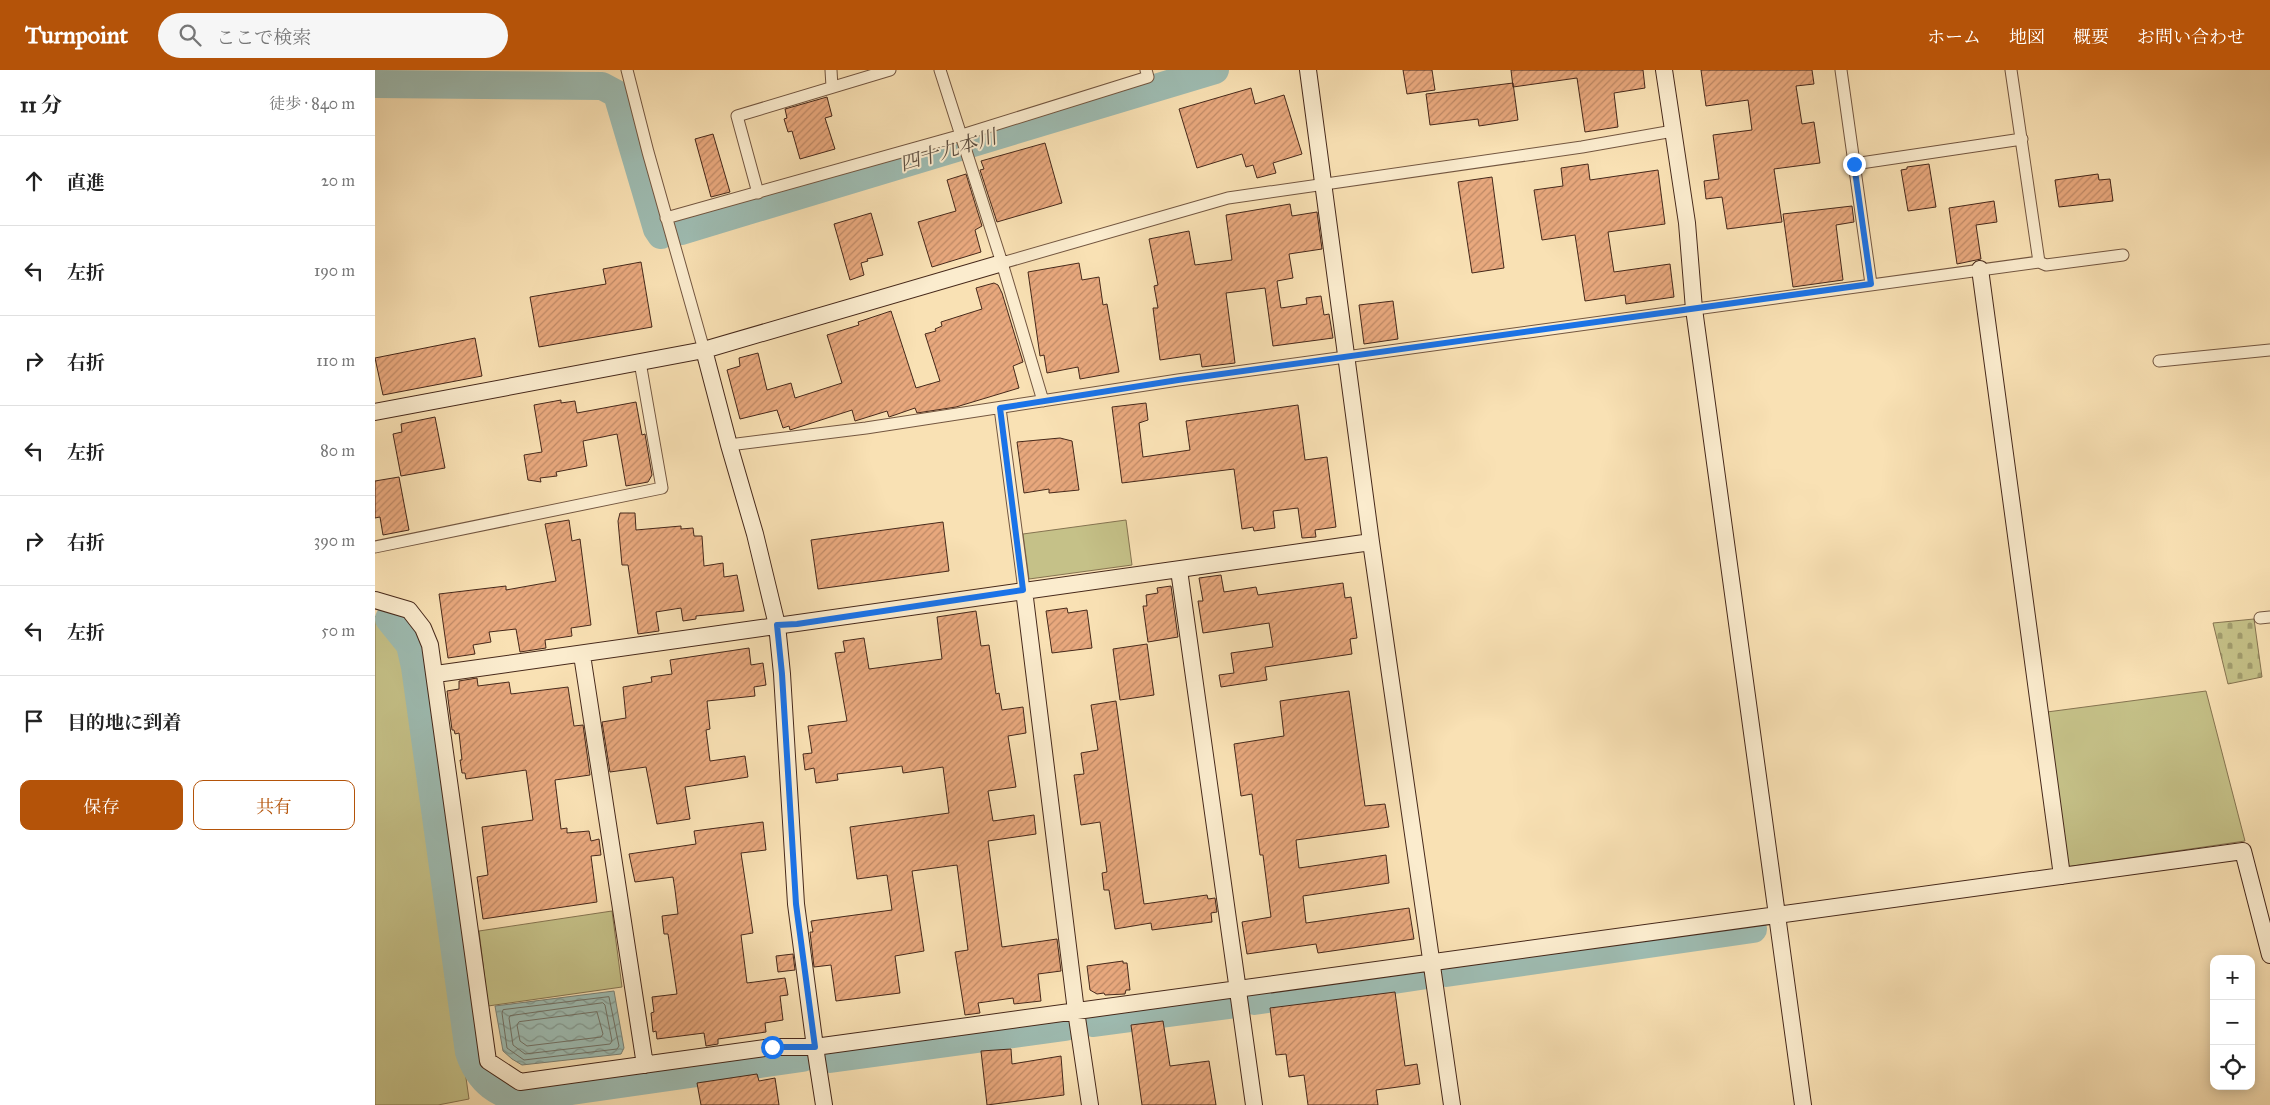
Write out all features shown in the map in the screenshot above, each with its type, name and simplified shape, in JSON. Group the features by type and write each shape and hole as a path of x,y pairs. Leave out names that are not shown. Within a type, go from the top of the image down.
{"street":[{"path":"627,70 666,218 755,534 777,625 782,674 796,904 824,1105"},
{"path":"831,70 832,87"},
{"path":"758,193 737,116 890,70"},
{"path":"940,70 962,135 967,160 1002,264 1043,401"},
{"path":"666,218 962,135 1148,77 1146,70"},
{"path":"1308,70 1371,542 1422,885 1452,1105"},
{"path":"1664,70 1687,223 1694,309 1803,1105"},
{"path":"1841,70 1871,284"},
{"path":"2011,70 2039,262"},
{"path":"375,412 704,350 1228,198 1582,147 1673,131"},
{"path":"1854,164 2022,139"},
{"path":"729,445 1980,269 2039,262 2046,265 2123,255"},
{"path":"1980,269 2062,876"},
{"path":"2159,361 2270,350"},
{"path":"375,547 662,488 640,362"},
{"path":"1000,408 1076,1011 1090,1105"},
{"path":"436,674 1371,542"},
{"path":"1179,570 1254,1105"},
{"path":"375,600 409,610 423,628 430,645 436,674 488,1061 520,1082 772,1047 815,1047 2243,850 2270,955"},
{"path":"582,654 645,1064"}],"green space":[{"path":"1126,520 1132,565 1029,579 1023,534"},
{"path":"375,616 397,635 405,646 469,1099 438,1105 375,1105"},
{"path":"2254,619 2262,677 2228,684 2213,623"},
{"path":"2206,691 2245,841 2066,867 2047,712"},
{"path":"612,911 622,987 488,1006 479,931"}],"water":[{"path":"614,991 624,1048 621,1054 522,1065 503,1051 495,1006"}],"building":[{"path":"1403,70 1432,70 1435,90 1407,94"},
{"path":"1511,70 1643,70 1645,88 1614,93 1618,127 1585,132 1577,78 1513,87"},
{"path":"1701,70 1812,70 1814,84 1796,86 1802,124 1814,122 1820,163 1774,169 1782,222 1727,229 1722,197 1706,199 1704,181 1719,179 1713,135 1752,130 1748,100 1706,106"},
{"path":"1513,83 1518,120 1479,126 1478,119 1430,125 1426,94"},
{"path":"1251,88 1255,104 1284,95 1302,154 1273,163 1276,173 1257,178 1253,165 1246,167 1242,154 1197,168 1179,109"},
{"path":"827,97 832,116 825,118 835,149 800,159 792,131 788,132 784,119 787,118 785,109"},
{"path":"713,134 730,192 711,197 695,139"},
{"path":"1045,143 1062,203 997,222 980,170 984,169 981,161"},
{"path":"1588,164 1590,180 1658,170 1665,224 1608,232 1614,272 1670,264 1674,297 1626,304 1625,295 1585,301 1575,235 1542,240 1534,190 1563,186 1561,168"},
{"path":"1929,164 1936,207 1908,211 1901,170 1907,169 1907,167"},
{"path":"966,174 982,226 975,230 981,252 932,267 918,222 956,211 947,180"},
{"path":"2098,174 2099,180 2110,179 2113,201 2059,207 2055,180"},
{"path":"1492,177 1504,268 1472,273 1458,182"},
{"path":"1994,201 1997,222 1976,225 1981,259 1957,264 1949,208"},
{"path":"1290,204 1292,216 1317,212 1322,249 1289,254 1293,278 1277,281 1281,308 1307,304 1306,298 1321,296 1324,315 1329,314 1333,338 1273,346 1265,288 1226,293 1235,363 1202,367 1200,354 1160,360 1153,308 1158,308 1154,286 1158,285 1149,239 1189,231 1195,265 1232,260 1226,215"},
{"path":"1852,206 1854,222 1836,225 1843,280 1793,287 1783,214"},
{"path":"871,213 883,255 867,259 868,261 861,263 864,275 850,280 834,224"},
{"path":"641,262 652,327 539,347 530,297 606,284 603,269"},
{"path":"1079,263 1082,280 1099,277 1103,305 1107,304 1119,372 1080,379 1078,367 1047,373 1044,355 1040,356 1028,272"},
{"path":"994,283 998,285 1002,293 1023,362 1013,366 1019,388 956,407 917,413 915,408 889,417 887,411 855,421 852,410 790,430 789,426 783,428 777,410 740,419 727,370 740,366 739,358 758,353 767,390 791,383 795,398 842,383 827,335 859,325 858,322 891,311 916,388 940,381 925,334 936,331 935,329 942,326 941,322 982,309 976,288"},
{"path":"1393,301 1398,339 1364,344 1359,305"},
{"path":"475,338 482,376 383,395 375,358"},
{"path":"561,400 561,403 575,401 577,413 636,402 642,435 645,434 652,475 648,482 626,486 617,434 583,441 587,466 556,472 557,476 540,478 541,482 528,480 524,455 542,452 534,405"},
{"path":"1146,403 1148,420 1139,423 1143,457 1190,450 1186,421 1298,405 1305,460 1327,457 1336,527 1315,530 1316,537 1302,538 1298,508 1273,511 1275,528 1254,531 1253,527 1242,529 1234,469 1122,483 1112,407"},
{"path":"435,417 445,468 401,476 393,434 402,432 401,424"},
{"path":"1060,438 1072,441 1079,490 1049,493 1049,489 1024,493 1017,442"},
{"path":"399,477 409,530 383,535 380,517 375,518 375,481"},
{"path":"620,513 635,513 636,530 681,526 681,529 693,528 694,536 702,536 704,566 723,563 724,577 737,575 744,611 696,616 696,619 683,621 681,608 656,612 659,631 638,634 628,565 622,565 618,521"},
{"path":"569,520 572,541 580,539 591,625 571,628 572,636 545,640 546,648 520,652 516,629 489,632 491,642 473,645 475,654 448,658 439,594 506,586 506,590 556,581 545,524"},
{"path":"943,522 949,571 818,589 811,540"},
{"path":"1221,575 1224,592 1256,587 1258,595 1343,583 1345,598 1351,597 1357,638 1350,639 1352,654 1265,667 1267,680 1221,687 1219,675 1234,673 1231,653 1273,647 1269,623 1203,633 1198,601 1203,601 1199,578"},
{"path":"1171,586 1178,637 1148,642 1143,606 1147,606 1146,595 1158,593 1157,588"},
{"path":"1067,608 1068,613 1087,610 1092,648 1052,653 1046,611"},
{"path":"976,611 981,646 989,645 996,694 999,693 1002,710 1023,707 1026,733 1008,736 1016,787 988,791 993,821 1034,815 1036,834 988,841 1002,947 1057,939 1061,971 1038,974 1041,1001 1014,1004 1013,998 978,1003 980,1013 965,1015 955,952 968,950 957,865 912,871 924,951 895,956 900,993 836,1001 831,965 814,967 810,932 813,932 811,921 892,910 887,875 857,879 850,827 949,813 943,767 903,773 902,766 837,774 838,780 816,783 814,768 805,770 803,754 812,753 808,726 847,721 835,653 845,652 843,641 864,638 869,669 942,659 937,617"},
{"path":"1147,644 1154,695 1120,700 1113,649"},
{"path":"749,648 751,665 763,663 766,685 754,687 755,696 707,701 710,729 706,730 710,761 745,756 748,777 685,787 690,819 657,824 646,767 610,772 602,722 626,718 623,687 652,682 651,677 672,674 670,660"},
{"path":"477,678 478,686 509,682 511,694 568,687 574,726 583,725 590,775 555,780 561,829 567,828 567,833 589,831 591,841 599,839 601,855 591,856 597,902 483,919 477,877 488,875 482,827 533,820 526,770 466,779 465,773 462,773 459,733 455,734 454,730 452,730 447,691 459,689 459,681"},
{"path":"1349,691 1365,806 1385,804 1389,827 1296,840 1299,868 1386,855 1389,883 1303,896 1306,923 1409,908 1414,939 1318,953 1316,944 1247,954 1242,922 1271,917 1263,855 1260,855 1252,794 1241,796 1234,744 1284,736 1280,701"},
{"path":"1116,701 1144,904 1207,895 1208,899 1215,898 1217,912 1211,913 1212,922 1152,930 1151,923 1115,929 1109,890 1104,890 1102,873 1107,872 1100,822 1081,825 1074,775 1084,774 1081,753 1098,750 1091,705"},
{"path":"763,822 766,850 741,853 753,933 741,935 747,983 785,978 788,995 780,996 783,1020 765,1023 766,1032 718,1039 718,1044 706,1046 704,1033 657,1039 656,1031 653,1032 651,1013 654,1012 652,997 677,994 668,934 664,934 662,916 678,914 675,890 673,877 635,882 629,854 696,844 694,831"},
{"path":"793,954 795,970 778,972 776,956"},
{"path":"1123,961 1123,963 1127,963 1130,990 1126,990 1125,994 1105,995 1104,993 1097,994 1090,990 1087,966"},
{"path":"1395,992 1405,1066 1417,1064 1420,1084 1376,1090 1378,1105 1308,1105 1304,1075 1289,1077 1286,1054 1276,1055 1270,1008"},
{"path":"1163,1021 1170,1066 1209,1061 1216,1105 1142,1105 1131,1025"},
{"path":"1011,1049 1012,1064 1061,1056 1064,1095 987,1105 981,1051"},
{"path":"757,1074 759,1081 775,1078 779,1105 701,1105 697,1083"}],"waterway":[{"name":"四十九本川","path":"681,231 1215,70"},
{"name":"四十九本川","path":"375,84 602,86 617,94 657,229 661,235"},
{"path":"389,619 410,645 415,667 469,1052 484,1079 491,1086 508,1095 529,1097 802,1058"},
{"path":"1446,973 1753,929"},
{"path":"1254,1001 1427,975"},
{"path":"1092,1023 1235,1004"},
{"path":"830,1059 1065,1027"}],"route":[{"path":"772,1047 815,1047 796,904 782,674 777,625 797,624 1023,590 1000,408 1178,380 1871,284 1854,164"}]}
